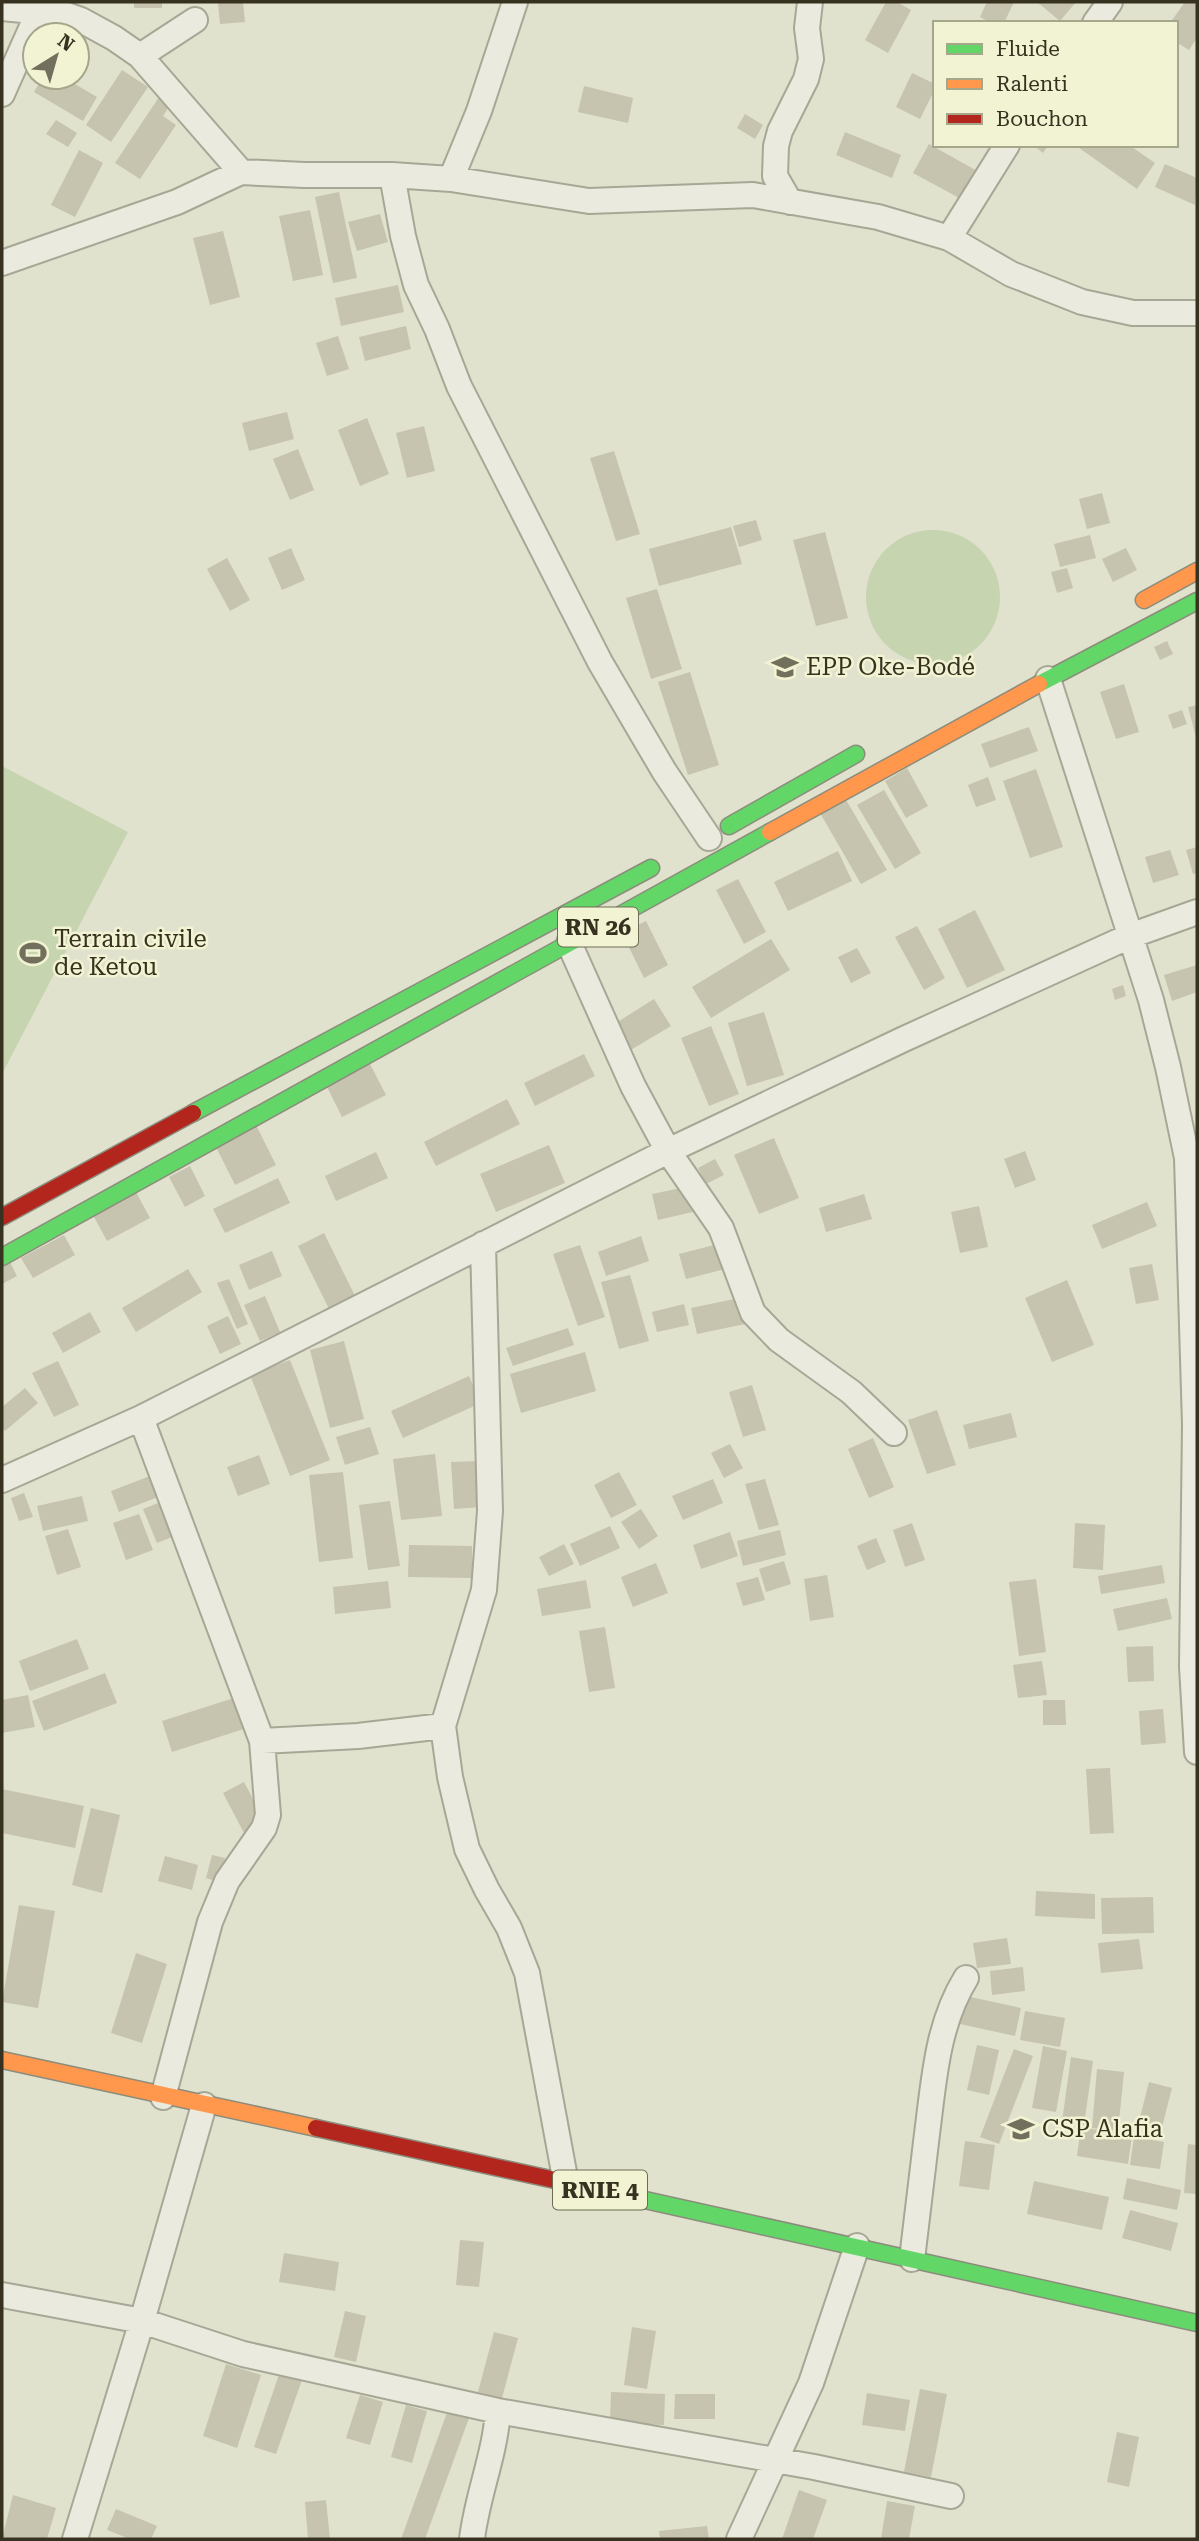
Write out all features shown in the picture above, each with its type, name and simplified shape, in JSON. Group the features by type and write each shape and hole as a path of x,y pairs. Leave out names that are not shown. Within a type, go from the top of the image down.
{"main road":[{"path":"1128,608 1197,571"},
{"name":"RN 26","path":"2,1257 1048,679 1197,601"},
{"path":"703,841 780,795 876,744"},
{"name":"RN 26","path":"2,1217 418,990 660,863"},
{"name":"RNIE 4","path":"2,2060 857,2246 1197,2323"}],"street":[{"path":"451,180 479,111 515,2"},
{"path":"790,202 775,176 776,146 780,131 796,104 811,59 807,28 810,2"},
{"path":"1096,21 1110,2"},
{"path":"2,8 41,7 81,20 114,37 140,56 241,172"},
{"path":"2,94 41,7"},
{"path":"140,56 195,20"},
{"path":"949,238 1006,147"},
{"path":"2,262 177,202 241,172 392,175 451,180 589,201 753,195 878,216 949,238 1011,274 1082,302 1133,313 1197,313"},
{"path":"392,175 403,236 416,285 459,386 600,662 703,841"},
{"path":"753,195 775,176"},
{"path":"1048,679 1130,936 1168,1067 1187,1158 1196,1426 1194,1667 1197,1752"},
{"path":"2,1479 141,1418 668,1151 904,1039 1130,936 1197,912"},
{"path":"569,943 633,1086 668,1151 721,1228 753,1312 779,1340 851,1392 894,1433"},
{"path":"483,1244 490,1511 484,1590 443,1726 450,1777 467,1849 486,1890 509,1927 527,1973 566,2183"},
{"path":"141,1418 262,1741 267,1822 227,1881 210,1922 163,2097"},
{"path":"262,1741 358,1736 443,1726"},
{"path":"912,2259 934,2072 944,2024 954,1997 966,1978"},
{"path":"75,2539 204,2105"},
{"path":"739,2539 811,2383 857,2246"},
{"path":"2,2295 142,2320 243,2354 498,2411 814,2468 951,2496"},
{"path":"472,2539 475,2515 496,2437 498,2411"}],"green space":[{"path":"933,530 959,535 980,550 995,571 1000,597 995,623 980,644 959,659 933,664 907,659 886,644 871,623 866,597 871,571 886,550 907,535"},
{"name":"Terrain civile de Ketou","path":"2,766 128,832 2,1074"}],"building":[{"path":"134,2 162,2 162,8 134,8"},
{"path":"218,2 243,2 245,22 220,24"},
{"path":"886,2 897,2 911,10 888,53 865,40"},
{"path":"987,2 1014,2 1005,21 987,21 980,17"},
{"path":"1037,2 1076,2 1060,21"},
{"path":"1185,2 1197,2 1197,38 1189,50 1178,43 1178,21 1171,21"},
{"path":"122,70 148,87 111,142 86,125"},
{"path":"912,73 933,83 933,93 920,119 896,107"},
{"path":"584,86 633,98 628,123 578,112"},
{"path":"87,91 97,97 83,121 34,92"},
{"path":"159,97 170,105 163,116 176,125 140,179 115,163"},
{"path":"745,114 763,125 755,139 737,128"},
{"path":"56,120 77,133 68,147 46,134"},
{"path":"845,132 901,155 892,178 836,155"},
{"path":"929,144 979,172 963,200 913,173"},
{"path":"1036,147 1047,147 1043,153"},
{"path":"1078,147 1132,147 1155,163 1137,189"},
{"path":"79,150 103,163 75,217 51,205"},
{"path":"1165,164 1197,178 1195,205 1155,187"},
{"path":"339,192 357,278 333,283 315,197"},
{"path":"310,210 323,275 293,281 279,216"},
{"path":"380,214 388,242 357,251 348,222"},
{"path":"223,231 240,297 210,305 193,238"},
{"path":"398,285 404,312 341,326 335,298"},
{"path":"406,326 411,349 365,361 359,337"},
{"path":"338,336 349,369 327,376 316,343"},
{"path":"287,412 294,439 249,451 242,423"},
{"path":"367,418 389,474 360,486 338,430"},
{"path":"424,426 435,471 407,478 396,433"},
{"path":"298,449 314,490 290,500 273,459"},
{"path":"614,451 640,534 616,541 590,458"},
{"path":"1102,493 1110,523 1087,529 1079,499"},
{"path":"756,520 762,540 739,547 733,526"},
{"path":"731,527 742,564 659,586 649,549"},
{"path":"825,532 848,618 816,626 793,540"},
{"path":"1090,535 1096,558 1060,567 1054,544"},
{"path":"291,548 305,580 282,590 268,558"},
{"path":"1126,548 1137,570 1113,582 1102,559"},
{"path":"227,558 250,600 230,611 207,569"},
{"path":"1067,568 1073,588 1057,593 1051,572"},
{"path":"657,589 682,669 651,679 626,598"},
{"path":"1167,641 1173,654 1160,660 1154,647"},
{"path":"690,672 719,765 688,775 658,682"},
{"path":"1124,684 1139,732 1116,739 1100,692"},
{"path":"1197,705 1197,737 1196,737 1188,707"},
{"path":"1182,710 1187,724 1173,729 1168,715"},
{"path":"1029,727 1038,751 990,768 981,744"},
{"path":"907,768 928,806 906,818 885,781"},
{"path":"1036,769 1063,847 1030,858 1003,781"},
{"path":"988,777 996,800 976,807 968,785"},
{"path":"884,790 921,853 895,869 857,805"},
{"path":"845,798 887,870 861,884 820,813"},
{"path":"1197,847 1197,873 1193,874 1186,850"},
{"path":"1170,850 1179,875 1153,883 1145,857"},
{"path":"838,851 852,881 788,911 774,882"},
{"path":"738,879 766,932 744,944 716,890"},
{"path":"975,910 1005,970 967,988 938,929"},
{"path":"646,921 668,965 644,978 622,933"},
{"path":"917,926 945,978 924,990 895,937"},
{"path":"771,939 790,970 711,1018 692,987"},
{"path":"857,948 871,973 851,983 838,957"},
{"path":"1197,965 1197,992 1172,1001 1164,975"},
{"path":"1123,985 1126,996 1115,1000 1112,989"},
{"path":"654,999 671,1026 624,1054 608,1028"},
{"path":"764,1012 784,1075 747,1086 728,1023"},
{"path":"711,1026 739,1094 709,1106 681,1038"},
{"path":"584,1054 595,1076 535,1106 524,1083"},
{"path":"369,1062 386,1095 342,1117 326,1085"},
{"path":"507,1099 520,1124 436,1166 424,1142"},
{"path":"256,1125 276,1165 235,1185 215,1145"},
{"path":"774,1138 799,1198 759,1214 734,1155"},
{"path":"549,1145 565,1183 496,1212 480,1174"},
{"path":"1025,1151 1036,1180 1015,1188 1004,1159"},
{"path":"376,1152 388,1178 336,1201 325,1176"},
{"path":"715,1159 724,1175 706,1184 698,1168"},
{"path":"190,1166 205,1196 185,1207 169,1177"},
{"path":"278,1178 290,1203 225,1233 213,1209"},
{"path":"691,1186 697,1211 658,1220 652,1194"},
{"path":"136,1192 150,1218 107,1241 93,1215"},
{"path":"864,1194 872,1219 826,1232 819,1208"},
{"path":"1147,1202 1157,1226 1102,1249 1092,1225"},
{"path":"979,1206 988,1247 960,1253 951,1212"},
{"path":"324,1233 356,1298 330,1311 298,1246"},
{"path":"64,1235 75,1255 33,1278 21,1258"},
{"path":"641,1236 649,1261 606,1276 598,1252"},
{"path":"722,1243 729,1268 686,1279 679,1254"},
{"path":"580,1245 605,1317 578,1326 553,1254"},
{"path":"272,1251 282,1276 249,1290 239,1265"},
{"path":"7,1256 17,1276 2,1284 2,1258"},
{"path":"1152,1264 1159,1300 1136,1304 1129,1268"},
{"path":"188,1269 202,1292 136,1332 122,1308"},
{"path":"630,1275 649,1341 619,1349 601,1282"},
{"path":"229,1279 248,1324 237,1329 217,1283"},
{"path":"1067,1280 1094,1345 1052,1362 1025,1298"},
{"path":"265,1296 280,1332 260,1341 244,1305"},
{"path":"739,1298 745,1324 697,1334 691,1308"},
{"path":"684,1304 689,1325 657,1332 652,1312"},
{"path":"90,1312 101,1332 63,1353 52,1333"},
{"path":"228,1316 241,1344 220,1354 207,1326"},
{"path":"568,1328 574,1345 513,1366 506,1348"},
{"path":"344,1341 364,1419 330,1428 310,1350"},
{"path":"585,1352 596,1391 521,1413 510,1374"},
{"path":"290,1360 330,1460 290,1476 250,1375"},
{"path":"58,1361 79,1405 54,1417 32,1373"},
{"path":"469,1376 481,1403 403,1438 391,1411"},
{"path":"752,1385 766,1430 743,1437 729,1392"},
{"path":"25,1388 38,1403 5,1431 2,1427 2,1407"},
{"path":"937,1410 956,1465 927,1474 908,1420"},
{"path":"1011,1413 1017,1437 969,1449 963,1425"},
{"path":"370,1427 379,1454 345,1465 336,1437"},
{"path":"873,1438 894,1487 869,1498 848,1449"},
{"path":"730,1444 743,1468 724,1478 711,1453"},
{"path":"435,1454 442,1516 401,1520 393,1459"},
{"path":"259,1455 270,1484 238,1496 227,1467"},
{"path":"478,1461 481,1507 454,1509 451,1462"},
{"path":"343,1472 353,1558 319,1562 309,1475"},
{"path":"619,1472 637,1505 611,1518 594,1485"},
{"path":"150,1476 158,1497 119,1512 111,1491"},
{"path":"713,1479 723,1503 683,1520 672,1496"},
{"path":"765,1479 779,1525 759,1530 745,1484"},
{"path":"24,1493 33,1517 19,1521 11,1498"},
{"path":"82,1496 88,1521 43,1531 37,1506"},
{"path":"163,1501 177,1535 157,1543 143,1509"},
{"path":"390,1501 400,1566 368,1570 359,1505"},
{"path":"641,1509 658,1536 639,1549 621,1522"},
{"path":"139,1514 153,1550 126,1560 113,1523"},
{"path":"912,1523 925,1560 905,1567 893,1530"},
{"path":"1075,1523 1105,1525 1103,1570 1073,1568"},
{"path":"610,1526 620,1548 580,1566 570,1544"},
{"path":"68,1529 81,1567 57,1575 45,1536"},
{"path":"780,1530 786,1555 743,1566 737,1541"},
{"path":"730,1532 738,1556 701,1569 693,1545"},
{"path":"876,1538 886,1562 867,1570 857,1546"},
{"path":"564,1544 574,1564 549,1576 539,1557"},
{"path":"409,1545 472,1546 472,1578 408,1577"},
{"path":"784,1561 791,1584 766,1592 759,1569"},
{"path":"656,1563 668,1593 633,1607 621,1577"},
{"path":"1162,1565 1165,1583 1101,1594 1098,1576"},
{"path":"827,1575 834,1617 810,1621 804,1579"},
{"path":"758,1577 765,1600 743,1606 736,1583"},
{"path":"1036,1579 1046,1652 1019,1656 1009,1582"},
{"path":"586,1580 591,1608 542,1616 537,1589"},
{"path":"388,1581 391,1608 335,1614 333,1587"},
{"path":"1167,1598 1172,1619 1118,1631 1113,1609"},
{"path":"605,1627 615,1688 589,1692 579,1631"},
{"path":"77,1639 89,1669 30,1691 19,1661"},
{"path":"1153,1646 1154,1681 1128,1682 1126,1647"},
{"path":"1042,1661 1047,1695 1018,1698 1013,1665"},
{"path":"105,1673 117,1703 44,1731 32,1701"},
{"path":"28,1695 35,1727 2,1733 2,1700"},
{"path":"237,1697 247,1728 172,1752 162,1721"},
{"path":"1043,1700 1065,1700 1066,1725 1043,1725"},
{"path":"1163,1709 1166,1743 1141,1745 1139,1711"},
{"path":"1110,1768 1114,1833 1090,1834 1086,1769"},
{"path":"244,1782 265,1822 244,1833 223,1793"},
{"path":"2,1789 84,1806 75,1848 2,1833"},
{"path":"91,1808 120,1815 102,1893 72,1885"},
{"path":"212,1855 225,1858 219,1882 206,1878"},
{"path":"165,1856 198,1865 192,1890 158,1881"},
{"path":"1036,1891 1095,1894 1095,1919 1035,1916"},
{"path":"1153,1897 1154,1933 1102,1934 1101,1898"},
{"path":"19,1905 55,1911 38,2008 2,2002"},
{"path":"1007,1938 1011,1964 977,1968 973,1943"},
{"path":"1139,1939 1143,1969 1101,1973 1098,1943"},
{"path":"136,1953 167,1964 142,2043 111,2033"},
{"path":"1023,1967 1025,1991 992,1995 990,1971"},
{"path":"966,1996 1021,2008 1015,2036 960,2024"},
{"path":"1025,2011 1065,2018 1060,2047 1020,2040"},
{"path":"977,2045 999,2050 989,2095 967,2090"},
{"path":"1043,2046 1067,2051 1056,2112 1032,2108"},
{"path":"1014,2049 1033,2056 999,2144 980,2137"},
{"path":"1071,2057 1093,2061 1084,2125 1062,2122"},
{"path":"1097,2069 1124,2072 1118,2131 1092,2128"},
{"path":"1149,2082 1172,2088 1161,2131 1138,2125"},
{"path":"1081,2127 1132,2136 1128,2164 1077,2156"},
{"path":"1134,2137 1164,2142 1160,2169 1130,2165"},
{"path":"965,2141 995,2145 989,2190 959,2186"},
{"path":"1188,2144 1197,2145 1197,2194 1184,2193"},
{"path":"1127,2178 1181,2190 1177,2210 1123,2199"},
{"path":"1034,2181 1109,2197 1102,2230 1027,2214"},
{"path":"1130,2210 1178,2223 1171,2251 1122,2238"},
{"path":"460,2240 484,2242 479,2287 456,2285"},
{"path":"284,2253 339,2262 335,2291 279,2282"},
{"path":"345,2311 366,2316 356,2362 334,2357"},
{"path":"632,2327 656,2331 647,2389 624,2385"},
{"path":"494,2332 518,2338 502,2398 478,2392"},
{"path":"226,2364 261,2375 237,2448 203,2436"},
{"path":"281,2369 303,2377 276,2454 254,2447"},
{"path":"920,2389 947,2394 931,2477 904,2472"},
{"path":"611,2392 665,2394 664,2425 610,2423"},
{"path":"867,2393 910,2400 905,2431 862,2425"},
{"path":"675,2394 715,2394 715,2419 674,2419"},
{"path":"360,2395 383,2402 370,2445 346,2438"},
{"path":"406,2405 427,2411 412,2463 391,2457"},
{"path":"448,2410 469,2418 425,2539 401,2539"},
{"path":"1117,2432 1139,2437 1129,2487 1107,2482"},
{"path":"799,2490 827,2500 813,2539 782,2539"},
{"path":"13,2495 56,2508 47,2539 2,2539"},
{"path":"326,2500 330,2539 308,2539 305,2502"},
{"path":"887,2501 915,2506 909,2539 881,2539"},
{"path":"116,2509 157,2526 151,2539 130,2539 107,2530"},
{"path":"707,2526 709,2539 660,2539 659,2531"}],"traffic: fast":[{"path":"1039,684 1197,601"},
{"path":"729,826 856,754"},
{"path":"2,1257 770,832"},
{"path":"193,1113 651,868"},
{"path":"564,2182 1197,2323"}],"traffic: slow":[{"path":"1144,600 1197,571"},
{"path":"770,832 1039,684"},
{"path":"2,2060 316,2128"}],"traffic: jam":[{"path":"2,1217 193,1113"},
{"path":"316,2128 564,2182"}],"place":[{"name":"EPP Oke-Bodé","path":"785,667"},
{"name":"Terrain civile de Ketou","path":"33,953"},
{"name":"CSP Alafia","path":"1021,2129"}]}
